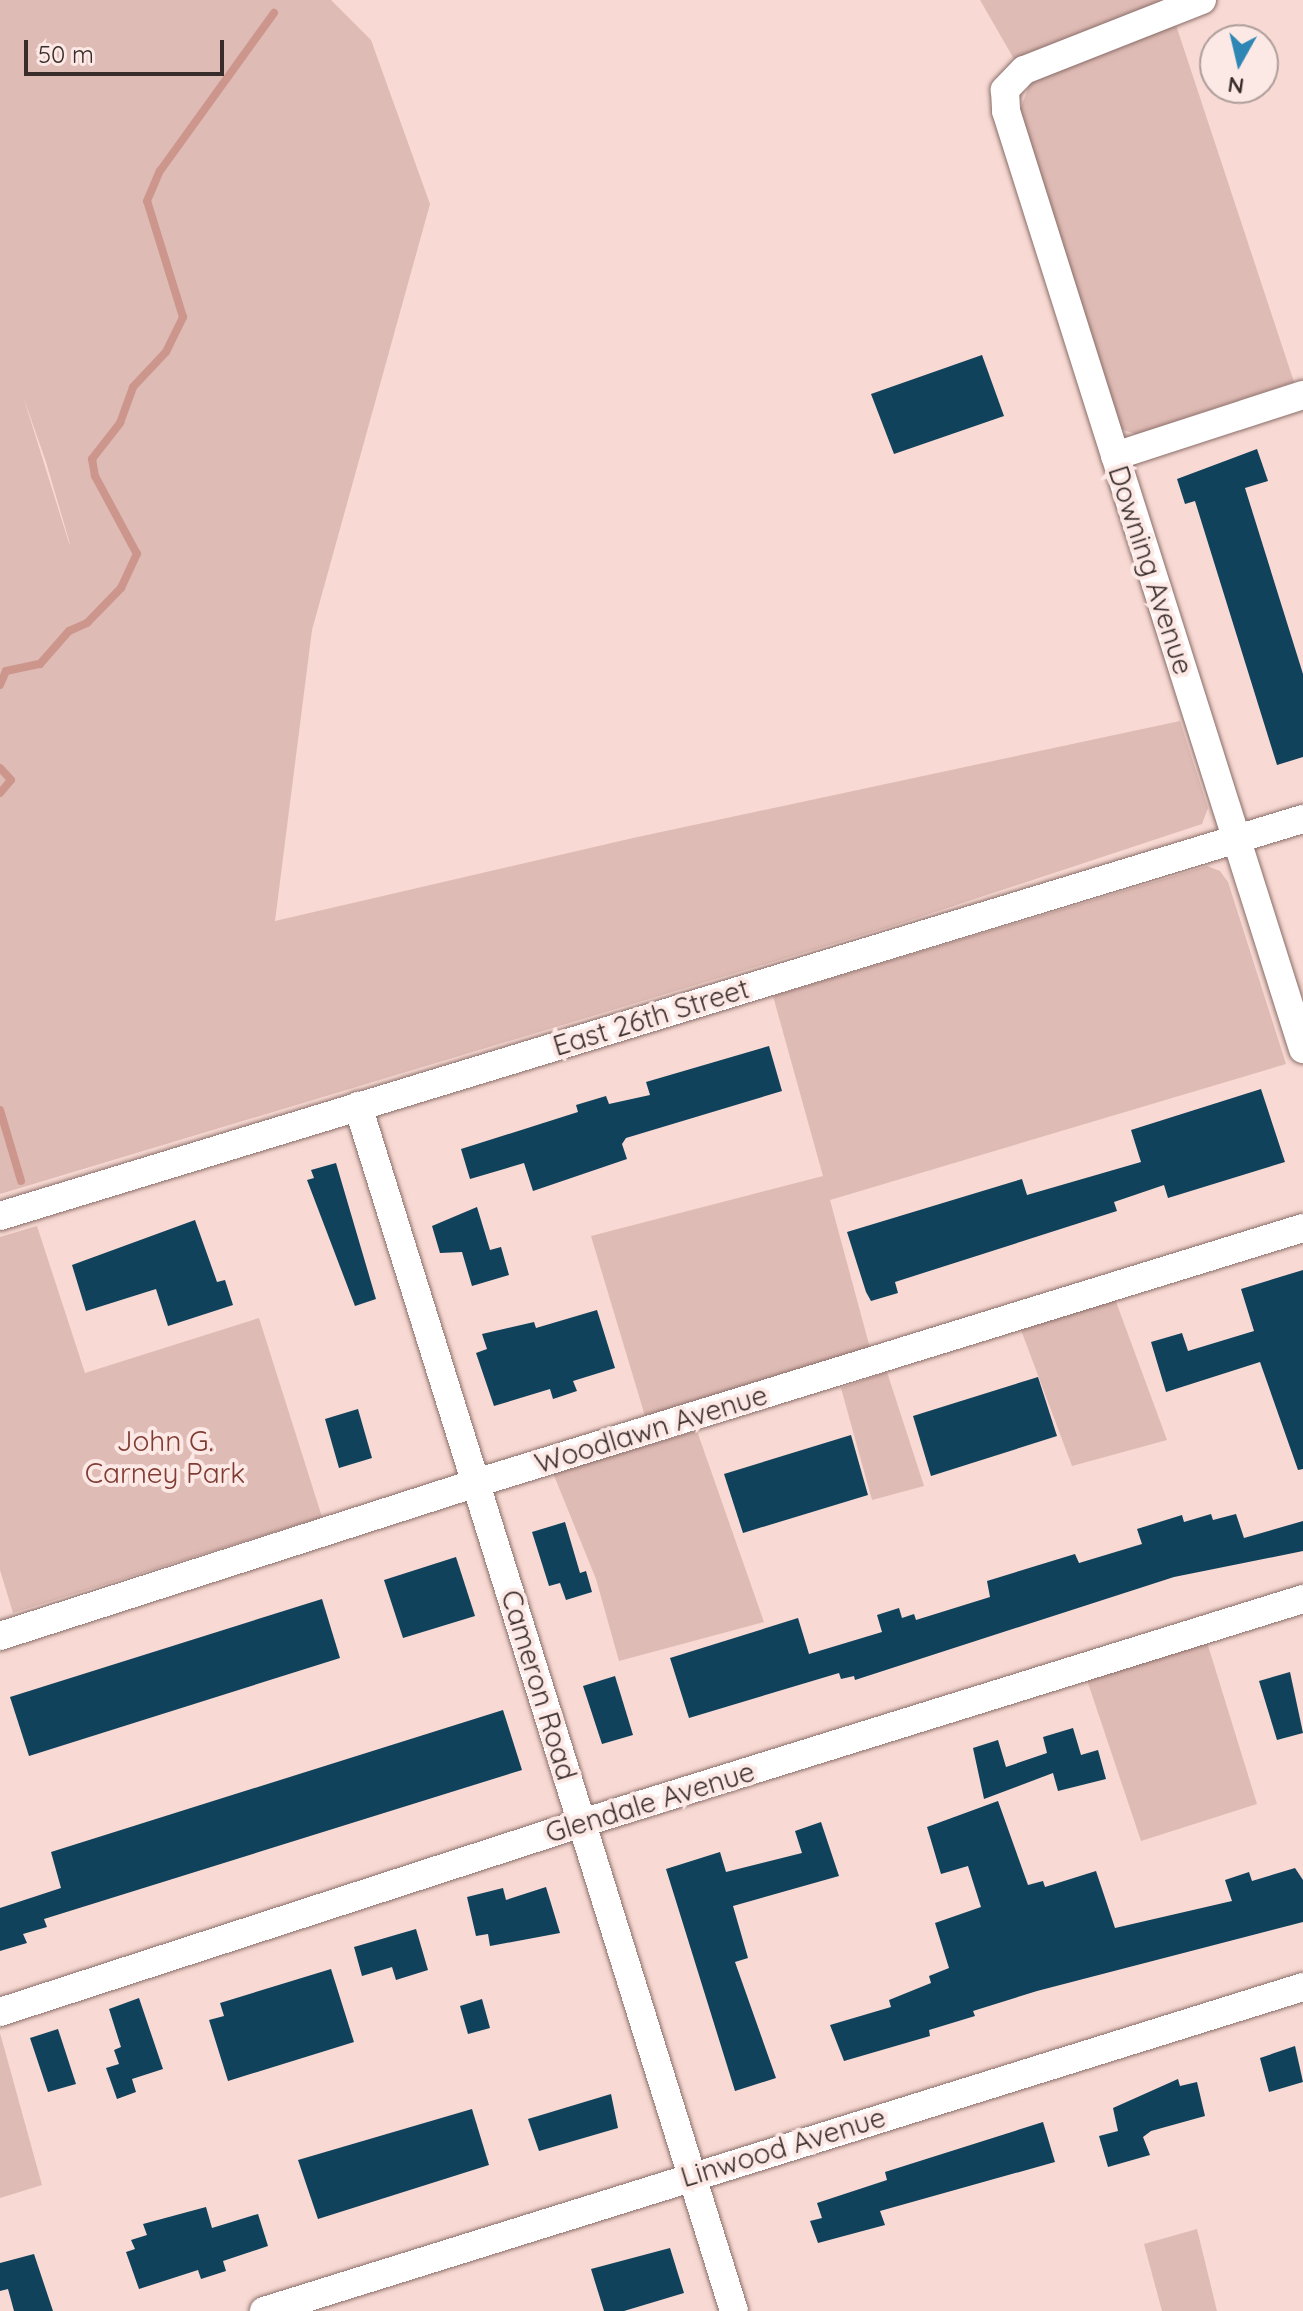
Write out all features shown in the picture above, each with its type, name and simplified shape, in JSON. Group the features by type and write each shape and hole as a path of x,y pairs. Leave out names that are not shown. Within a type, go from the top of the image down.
{"street":[{"name":"Downing Avenue","path":"1202,0 1024,70 1005,90 1014,147 1303,1049"},
{"path":"1115,456 1303,395"},
{"name":"East 26th Street","path":"0,1216 1303,819"},
{"name":"Cameron Road","path":"358,1106 734,2311"},
{"name":"Woodlawn Avenue","path":"0,1636 476,1483 1303,1228"},
{"name":"Glendale Avenue","path":"0,2012 582,1823 1303,1599"},
{"name":"Linwood Avenue","path":"264,2311 692,2174 1303,1987"}],"green space":[{"path":"0,0 331,0 371,40 430,204 312,630 275,921 633,838 1180,721 1208,808 1202,824 899,924 0,1194","holes":["23,396 46,462 70,544"]},
{"path":"980,0 1171,0 1014,59"},
{"path":"1175,22 1199,95 1199,104 1202,104 1294,382 1136,434 1120,429 1020,110 1030,83"},
{"path":"1207,866 1220,871 1228,882 1286,1064 830,1200 870,1348 645,1416 591,1236 823,1176 773,996"},
{"name":"John G. Carney Park","path":"37,1226 85,1373 259,1318 322,1517 13,1613 0,1570 0,1237"},
{"path":"1115,1299 1167,1440 1072,1466 1021,1330"},
{"path":"887,1372 924,1486 872,1500 841,1388"},
{"path":"697,1431 764,1622 619,1661 596,1579 553,1473"},
{"path":"1206,1639 1257,1804 1141,1841 1086,1677"},
{"path":"0,2033 42,2185 0,2198"},
{"path":"1197,2229 1217,2311 1162,2311 1144,2244"}],"building":[{"path":"982,355 1004,416 894,454 871,394"},
{"path":"1257,449 1268,481 1245,488 1303,674 1303,757 1277,765 1195,501 1185,504 1177,479"},
{"path":"769,1046 782,1091 626,1138 622,1144 627,1159 533,1191 524,1163 470,1179 461,1149 578,1112 576,1105 606,1096 609,1104 650,1095 646,1082"},
{"path":"1261,1089 1285,1162 1168,1198 1164,1185 1114,1202 1117,1211 895,1282 898,1293 871,1301 866,1292 847,1232 1022,1179 1027,1195 1141,1162 1131,1130"},
{"path":"336,1163 376,1299 355,1306 307,1180 314,1178 311,1170"},
{"path":"477,1207 490,1250 501,1247 509,1275 472,1286 462,1252 440,1253 432,1226"},
{"path":"195,1220 217,1282 225,1280 233,1305 168,1326 156,1289 86,1311 72,1265"},
{"path":"1303,1270 1303,1469 1298,1470 1260,1362 1166,1392 1151,1342 1182,1333 1188,1351 1254,1331 1241,1289"},
{"path":"597,1310 615,1368 573,1381 577,1391 553,1399 550,1389 494,1406 476,1353 487,1349 482,1334 534,1322 536,1328"},
{"path":"1038,1377 1057,1436 931,1476 913,1416"},
{"path":"358,1409 372,1458 339,1468 325,1419"},
{"path":"851,1435 868,1495 743,1533 724,1474"},
{"path":"1211,1514 1213,1520 1236,1514 1244,1538 1303,1521 1303,1551 1174,1577 855,1680 854,1676 841,1679 839,1673 689,1718 670,1658 798,1618 809,1654 882,1632 877,1615 899,1608 902,1618 914,1614 916,1620 990,1597 987,1581 1075,1554 1079,1563 1142,1544 1137,1529 1182,1515 1184,1522"},
{"path":"565,1522 580,1573 586,1571 592,1592 566,1600 560,1583 549,1586 532,1532"},
{"path":"456,1557 475,1616 403,1638 384,1580"},
{"path":"322,1599 340,1658 29,1756 10,1697"},
{"path":"1290,1672 1303,1733 1277,1740 1259,1681"},
{"path":"615,1676 633,1735 602,1744 583,1686"},
{"path":"503,1710 522,1770 44,1919 47,1927 23,1934 27,1943 0,1951 0,1908 61,1888 51,1852"},
{"path":"1073,1728 1081,1755 1098,1750 1106,1779 1058,1791 1053,1773 984,1799 973,1748 998,1740 1006,1767 1047,1753 1043,1737"},
{"path":"998,1801 1028,1885 1043,1881 1045,1887 1096,1871 1115,1928 1232,1901 1225,1880 1249,1872 1252,1881 1295,1868 1303,1880 1303,1922 1037,1991 973,2011 975,2016 929,2030 930,2036 844,2061 830,2025 891,2007 889,2000 931,1983 929,1976 949,1968 935,1923 981,1907 968,1866 941,1874 927,1827"},
{"path":"821,1822 839,1876 733,1906 748,1958 735,1962 776,2078 735,2091 666,1869 720,1852 726,1872 802,1853 795,1831"},
{"path":"546,1887 560,1933 490,1946 488,1934 476,1936 467,1897 503,1888 506,1900"},
{"path":"416,1929 428,1970 396,1980 392,1967 362,1976 354,1947"},
{"path":"331,1969 354,2042 228,2081 209,2020 224,2016 220,2003"},
{"path":"139,1998 163,2069 132,2079 136,2092 117,2099 106,2068 119,2064 114,2050 121,2047 109,2009"},
{"path":"482,1999 490,2028 468,2034 460,2006"},
{"path":"58,2029 76,2084 48,2092 30,2038"},
{"path":"1295,2046 1303,2082 1269,2092 1260,2058"},
{"path":"1178,2079 1180,2086 1197,2082 1205,2116 1151,2131 1143,2137 1150,2155 1108,2167 1099,2136 1118,2131 1113,2108"},
{"path":"611,2094 618,2128 539,2151 528,2119"},
{"path":"472,2109 489,2165 318,2219 298,2160"},
{"path":"1043,2122 1055,2162 880,2211 885,2225 818,2243 810,2221 822,2218 817,2203 887,2180 885,2172"},
{"path":"206,2207 212,2228 258,2214 268,2246 223,2261 226,2271 201,2279 198,2270 139,2289 126,2252 135,2249 131,2240 147,2235 143,2224"},
{"path":"670,2248 684,2293 624,2311 604,2311 591,2269"},
{"path":"34,2254 53,2311 14,2311 8,2289 0,2291 0,2263"}],"waterway":[{"path":"0,685 6,671 40,664 69,631 87,623 121,588 137,554 95,476 92,459 120,423 133,387 166,352 183,317 147,201 160,171 274,13"},
{"path":"0,768 11,780 0,793"},
{"path":"0,1110 21,1181"}]}
